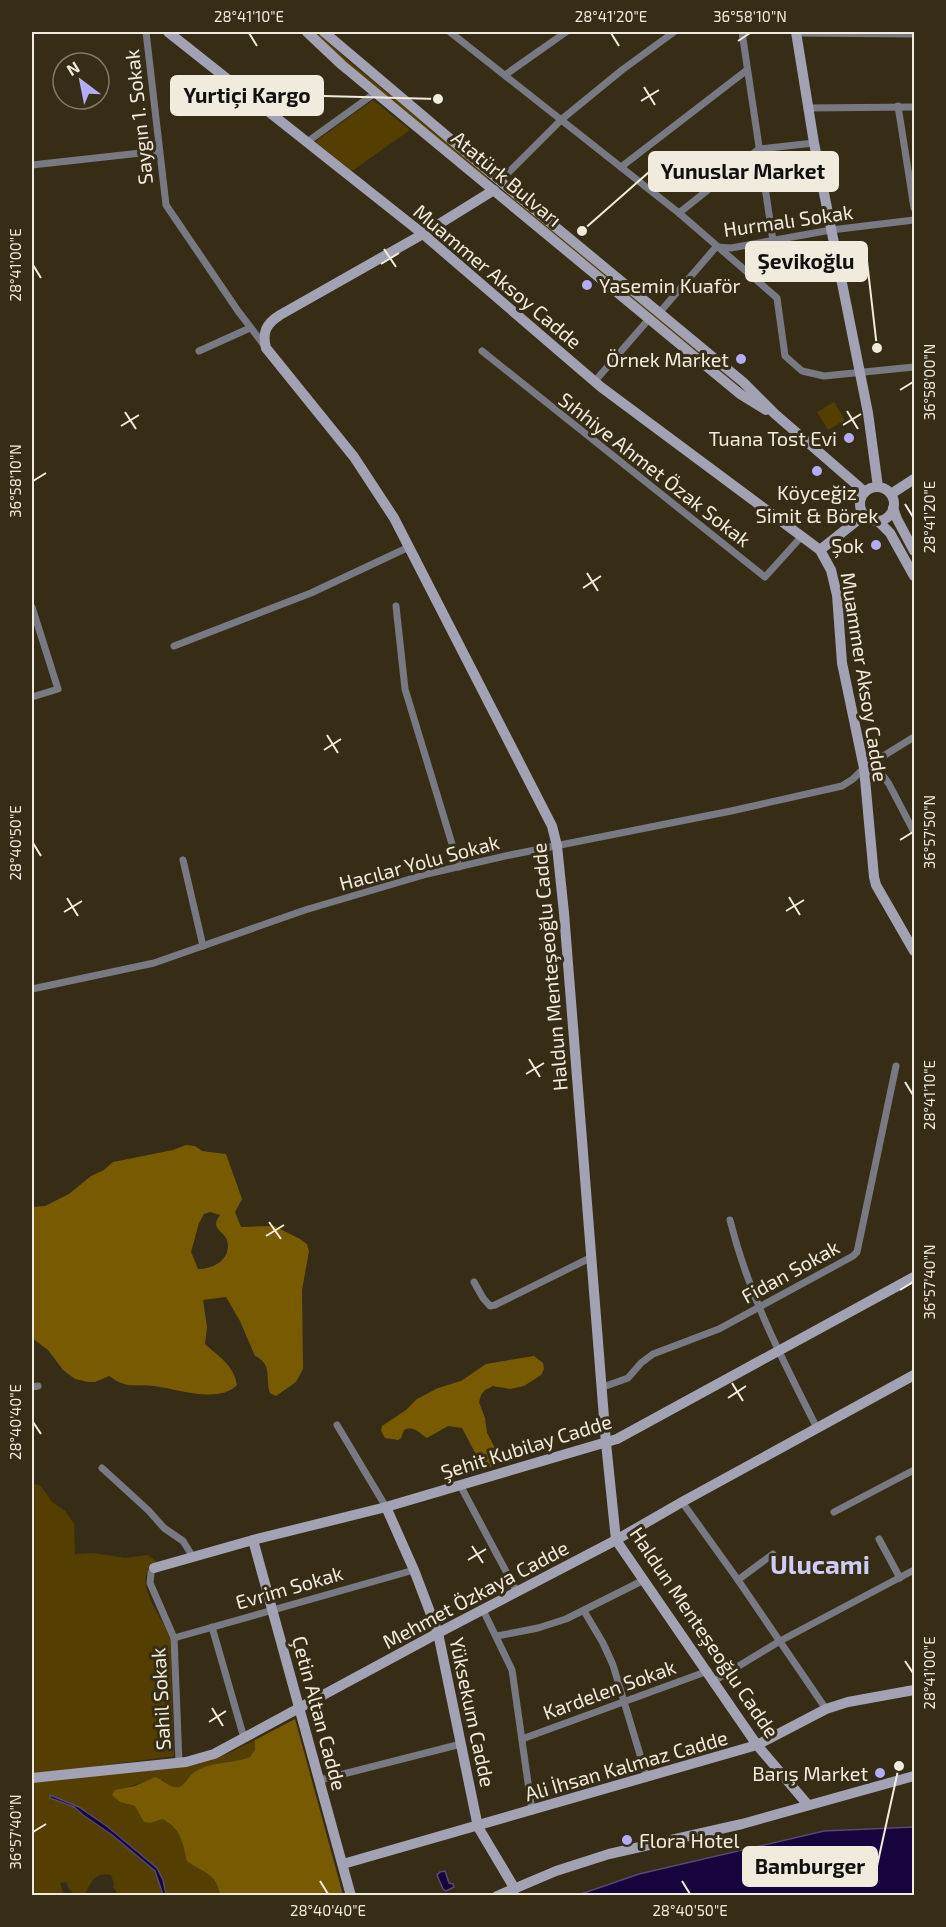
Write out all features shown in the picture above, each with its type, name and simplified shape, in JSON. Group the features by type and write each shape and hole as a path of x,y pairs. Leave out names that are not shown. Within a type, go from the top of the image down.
{"street":[{"name":"Saygın 1. Sokak","path":"146,32 164,198 168,211 250,328"},
{"name":"Muammer Aksoy Cadde","path":"168,32 423,234 595,381 820,550 828,561 834,581 842,663 864,768 874,878 915,951"},
{"name":"Atatürk Bulvarı","path":"307,32 375,93 660,312 743,382 774,414 865,492"},
{"path":"450,32 678,213 777,298 786,356 802,371 824,376 915,367"},
{"path":"505,75 566,32"},
{"path":"266,348 264,333 267,324 272,320 423,234 497,185 562,119 622,70 674,32"},
{"path":"742,32 773,241"},
{"path":"879,487 868,413 814,143 796,32 915,34"},
{"name":"Atatürk Bulvarı","path":"329,33 649,319 740,394 774,414"},
{"path":"621,167 747,70"},
{"path":"307,142 375,93"},
{"path":"898,106 915,208"},
{"path":"808,108 915,107"},
{"path":"678,213 759,149 814,143"},
{"path":"32,165 159,150"},
{"name":"Hurmalı Sokak","path":"660,312 716,247 731,248 831,230 915,220"},
{"path":"595,381 649,319"},
{"path":"199,351 250,328 266,348"},
{"name":"Haldun Menteşeoğlu Cadde","path":"266,348 354,457 381,496 548,818 557,846 564,913 606,1443 616,1540 757,1745 808,1805"},
{"name":"Sıhhiye Ahmet Özak Sokak","path":"482,351 765,577 802,536"},
{"path":"891,494 915,479"},
{"path":"864,515 861,501 865,492 879,487 888,491 891,494 897,519 915,551"},
{"path":"877,520 887,517 893,508"},
{"path":"864,515 877,520 890,533 915,576"},
{"path":"820,550 864,515"},
{"path":"174,646 311,593 409,547"},
{"path":"396,606 405,689 459,867"},
{"path":"32,607 58,689 32,697"},
{"name":"Hacılar Yolu Sokak","path":"32,989 132,969 400,881 842,786 864,768 915,737"},
{"path":"864,768 884,777 890,784 915,832"},
{"path":"183,860 204,946"},
{"name":"Fidan Sokak","path":"603,1387 628,1378 641,1363 653,1354 706,1335 857,1252 896,1066"},
{"path":"730,1220 744,1272 758,1308 817,1428"},
{"path":"474,1282 486,1303 490,1306 495,1305 592,1257"},
{"name":"Şehit Kubilay Cadde","path":"154,1568 253,1540 386,1507 606,1443 627,1434 915,1276"},
{"name":"Mehmet Özkaya Cadde","path":"32,1778 197,1760 214,1754 616,1540 915,1375"},
{"path":"338,1425 386,1507"},
{"path":"102,1468 149,1510 164,1528 183,1541 193,1557"},
{"path":"834,1512 915,1470"},
{"path":"460,1485 517,1592"},
{"path":"682,1502 826,1709"},
{"name":"Yüksekum Cadde","path":"386,1507 414,1570 438,1633 478,1827 515,1890"},
{"path":"879,1539 900,1578"},
{"name":"Çetin Altan Cadde","path":"253,1540 351,1896"},
{"path":"738,1580 773,1554"},
{"name":"Sahil Sokak","path":"154,1568 150,1583 174,1638 179,1762"},
{"name":"Evrim Sokak","path":"174,1638 414,1570"},
{"name":"Kardelen Sokak","path":"522,1739 625,1701 711,1676 915,1570"},
{"path":"497,1636 538,1628 566,1619 644,1580"},
{"path":"483,1610 512,1670 532,1811"},
{"path":"584,1611 608,1652 647,1778"},
{"path":"212,1627 244,1738"},
{"name":"Ali İhsan Kalmaz Cadde","path":"343,1864 757,1745 826,1709 867,1698 915,1690"},
{"path":"320,1780 461,1744"},
{"path":"497,1896 556,1871 609,1854 742,1824 915,1776"}],"shaded area":[{"path":"312,32 317,32 345,58 489,176 487,179 342,60"},
{"path":"373,100 410,130 352,171 315,142"},
{"path":"507,192 686,338 744,390 505,194"},
{"path":"834,402 845,420 828,430 817,412"},
{"path":"186,1145 195,1146 202,1151 226,1154 242,1199 235,1212 241,1227 274,1226 307,1244 309,1251 302,1290 303,1369 296,1382 276,1396 270,1393 264,1363 255,1356 240,1321 226,1297 203,1300 207,1327 205,1344 233,1372 237,1385 220,1394 197,1394 154,1386 129,1385 109,1376 95,1382 75,1379 63,1370 48,1350 32,1338 32,1207 45,1206 69,1194 113,1162 173,1150","holes":["210,1212 220,1215 216,1224 227,1240 227,1253 216,1265 198,1269 191,1252 199,1223 204,1214"]},
{"path":"534,1356 543,1363 544,1369 541,1375 524,1386 510,1389 493,1386 481,1395 479,1402 485,1418 487,1433 498,1454 498,1460 494,1466 485,1469 462,1428 448,1426 427,1438 411,1428 404,1430 398,1440 385,1438 381,1431 382,1426 406,1410 417,1399 438,1388 461,1381 486,1364"},
{"path":"37,1484 52,1502 65,1511 74,1524 75,1554 94,1553 125,1558 148,1555 158,1563 149,1570 146,1588 170,1639 174,1756 32,1775 32,1485"},
{"path":"295,1719 343,1895 220,1895 212,1877 187,1861 182,1842 174,1828 163,1819 150,1823 144,1822 135,1806 120,1802 112,1795 115,1790 135,1786 155,1777 170,1786 179,1787 193,1773 206,1766 250,1757 255,1750 255,1740"},
{"path":"255,1740 255,1750 250,1757 199,1769 179,1787 171,1787 163,1780 149,1781 130,1786 112,1795 120,1802 135,1806 150,1823 163,1818 182,1835 203,1870 214,1880 220,1895 166,1895 163,1880 157,1868 108,1827 79,1807 50,1795 50,1798 74,1807 155,1871 163,1895 119,1895 113,1887 111,1875 105,1874 94,1879 85,1895 75,1895 66,1882 60,1883 64,1895 32,1896 32,1783 197,1764 231,1752"},
{"path":"50,1795 79,1807 108,1827 157,1868 163,1880 166,1895 163,1895 155,1871 74,1807 50,1798"},
{"path":"914,1827 914,1895 578,1895 639,1874 824,1831"},
{"path":"445,1871 449,1883 454,1887 446,1891 437,1875"}],"place":[{"name":"Yurtiçi Kargo","path":"438,99"},
{"name":"Yunuslar Market","path":"582,231"},
{"name":"Yasemin Kuaför","path":"587,285"},
{"name":"Şevikoğlu","path":"877,348"},
{"name":"Örnek Market","path":"741,359"},
{"name":"Tuana Tost Evi","path":"849,438"},
{"name":"Köyceğiz Simit & Börek","path":"817,471"},
{"name":"Şok","path":"876,545"},
{"name":"Bamburger","path":"899,1766"},
{"name":"Barış Market","path":"880,1773"},
{"name":"Flora Hotel","path":"627,1840"}],"district":[{"name":"Ulucami","path":"820,1563"}]}
